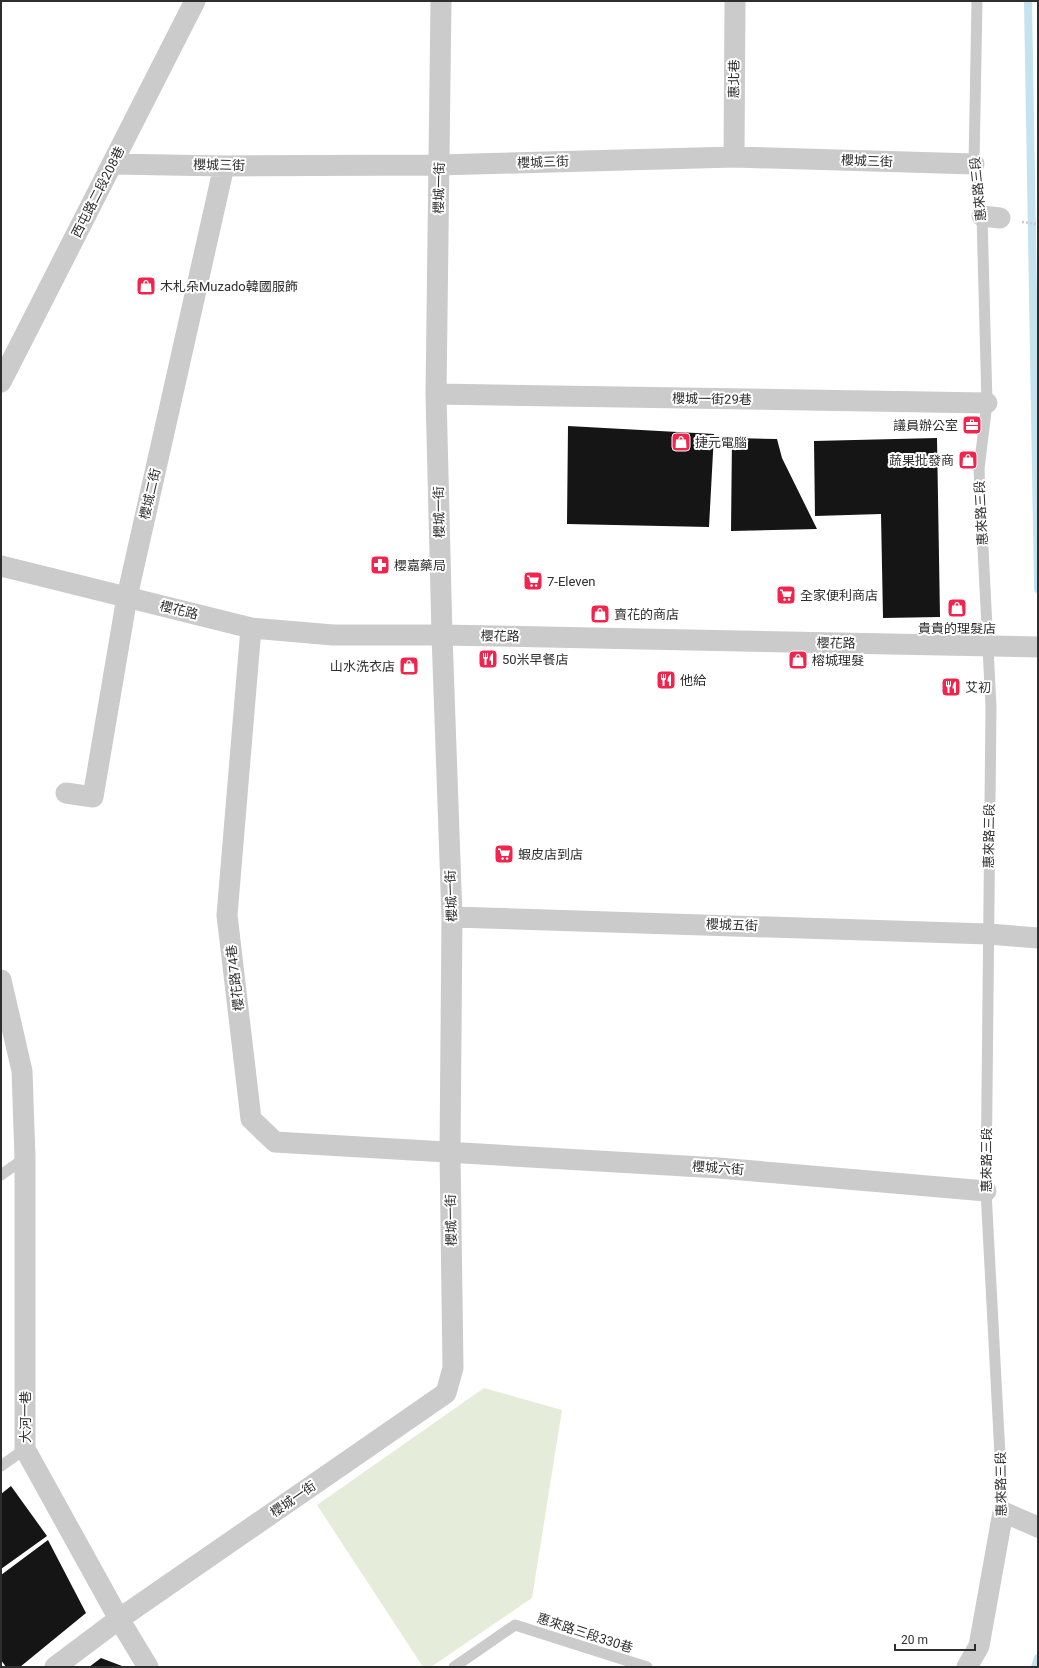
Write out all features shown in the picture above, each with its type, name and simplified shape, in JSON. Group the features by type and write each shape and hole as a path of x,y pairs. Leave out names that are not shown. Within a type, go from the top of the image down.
{"street":[{"name":"西屯路二段208巷","path":"1,382 195,1"},
{"name":"櫻城一街","path":"55,1667 119,1619 446,1393 453,1368 450,1153 452,917 442,635 436,394 441,1"},
{"name":"惠北巷","path":"734,157 735,1"},
{"name":"櫻城三街","path":"112,164 224,166 439,165 734,157 974,164"},
{"name":"櫻城二街","path":"66,793 93,797 127,597 224,166"},
{"name":"櫻城一街29巷","path":"436,394 987,403"},
{"name":"櫻花路","path":"1,566 251,628 333,635 442,635 1038,647"},
{"name":"櫻花路74巷","path":"251,628 227,915 251,1120 275,1142 450,1153"},
{"name":"櫻城五街","path":"452,917 988,934 1038,938"},
{"path":"1,980 22,1071 26,1158"},
{"name":"櫻城六街","path":"450,1153 719,1168 986,1191"},
{"name":"大河一巷","path":"26,1158 25,1449 119,1619 148,1667"},
{"path":"1003,1512 1038,1527"},
{"name":"惠來路三段","path":"967,1667 979,1646 1003,1512"}],"lane":[{"name":"惠來路三段","path":"977,1 974,164 991,217 987,403 979,469 998,646 991,707 986,1191 1003,1512"},
{"path":"1,1175 26,1158"},
{"path":"1,1466 25,1449"},
{"name":"惠來路三段330巷","path":"454,1667 515,1625 647,1667"}],"green space":[{"path":"484,1388 562,1410 532,1598 431,1667 423,1667 317,1505"}],"building":[{"path":"568,426 714,434 709,527 567,524"},
{"path":"732,438 777,439 782,458 817,529 731,531"},
{"path":"937,438 940,617 883,618 881,514 815,516 814,441"},
{"path":"11,1486 47,1536 1,1569 1,1494"},
{"path":"48,1540 86,1613 20,1667 6,1667 1,1660 1,1575"},
{"path":"101,1658 122,1666 123,1667 89,1667"}],"waterway":[{"path":"1028,1 1038,589"},
{"path":"1035,1667 1038,1658"}],"place":[{"name":"木札朵Muzado韓國服飾","path":"146,286"},
{"name":"議員辦公室","path":"972,425"},
{"name":"捷元電腦","path":"681,442"},
{"name":"蔬果批發商","path":"968,460"},
{"name":"櫻嘉藥局","path":"380,565"},
{"name":"7-Eleven","path":"533,581"},
{"name":"全家便利商店","path":"786,595"},
{"name":"貴貴的理髮店","path":"957,608"},
{"name":"賣花的商店","path":"600,614"},
{"name":"50米早餐店","path":"488,659"},
{"name":"榕城理髮","path":"798,660"},
{"name":"山水洗衣店","path":"409,666"},
{"name":"他給","path":"666,680"},
{"name":"艾初","path":"951,687"},
{"name":"蝦皮店到店","path":"504,854"}]}
